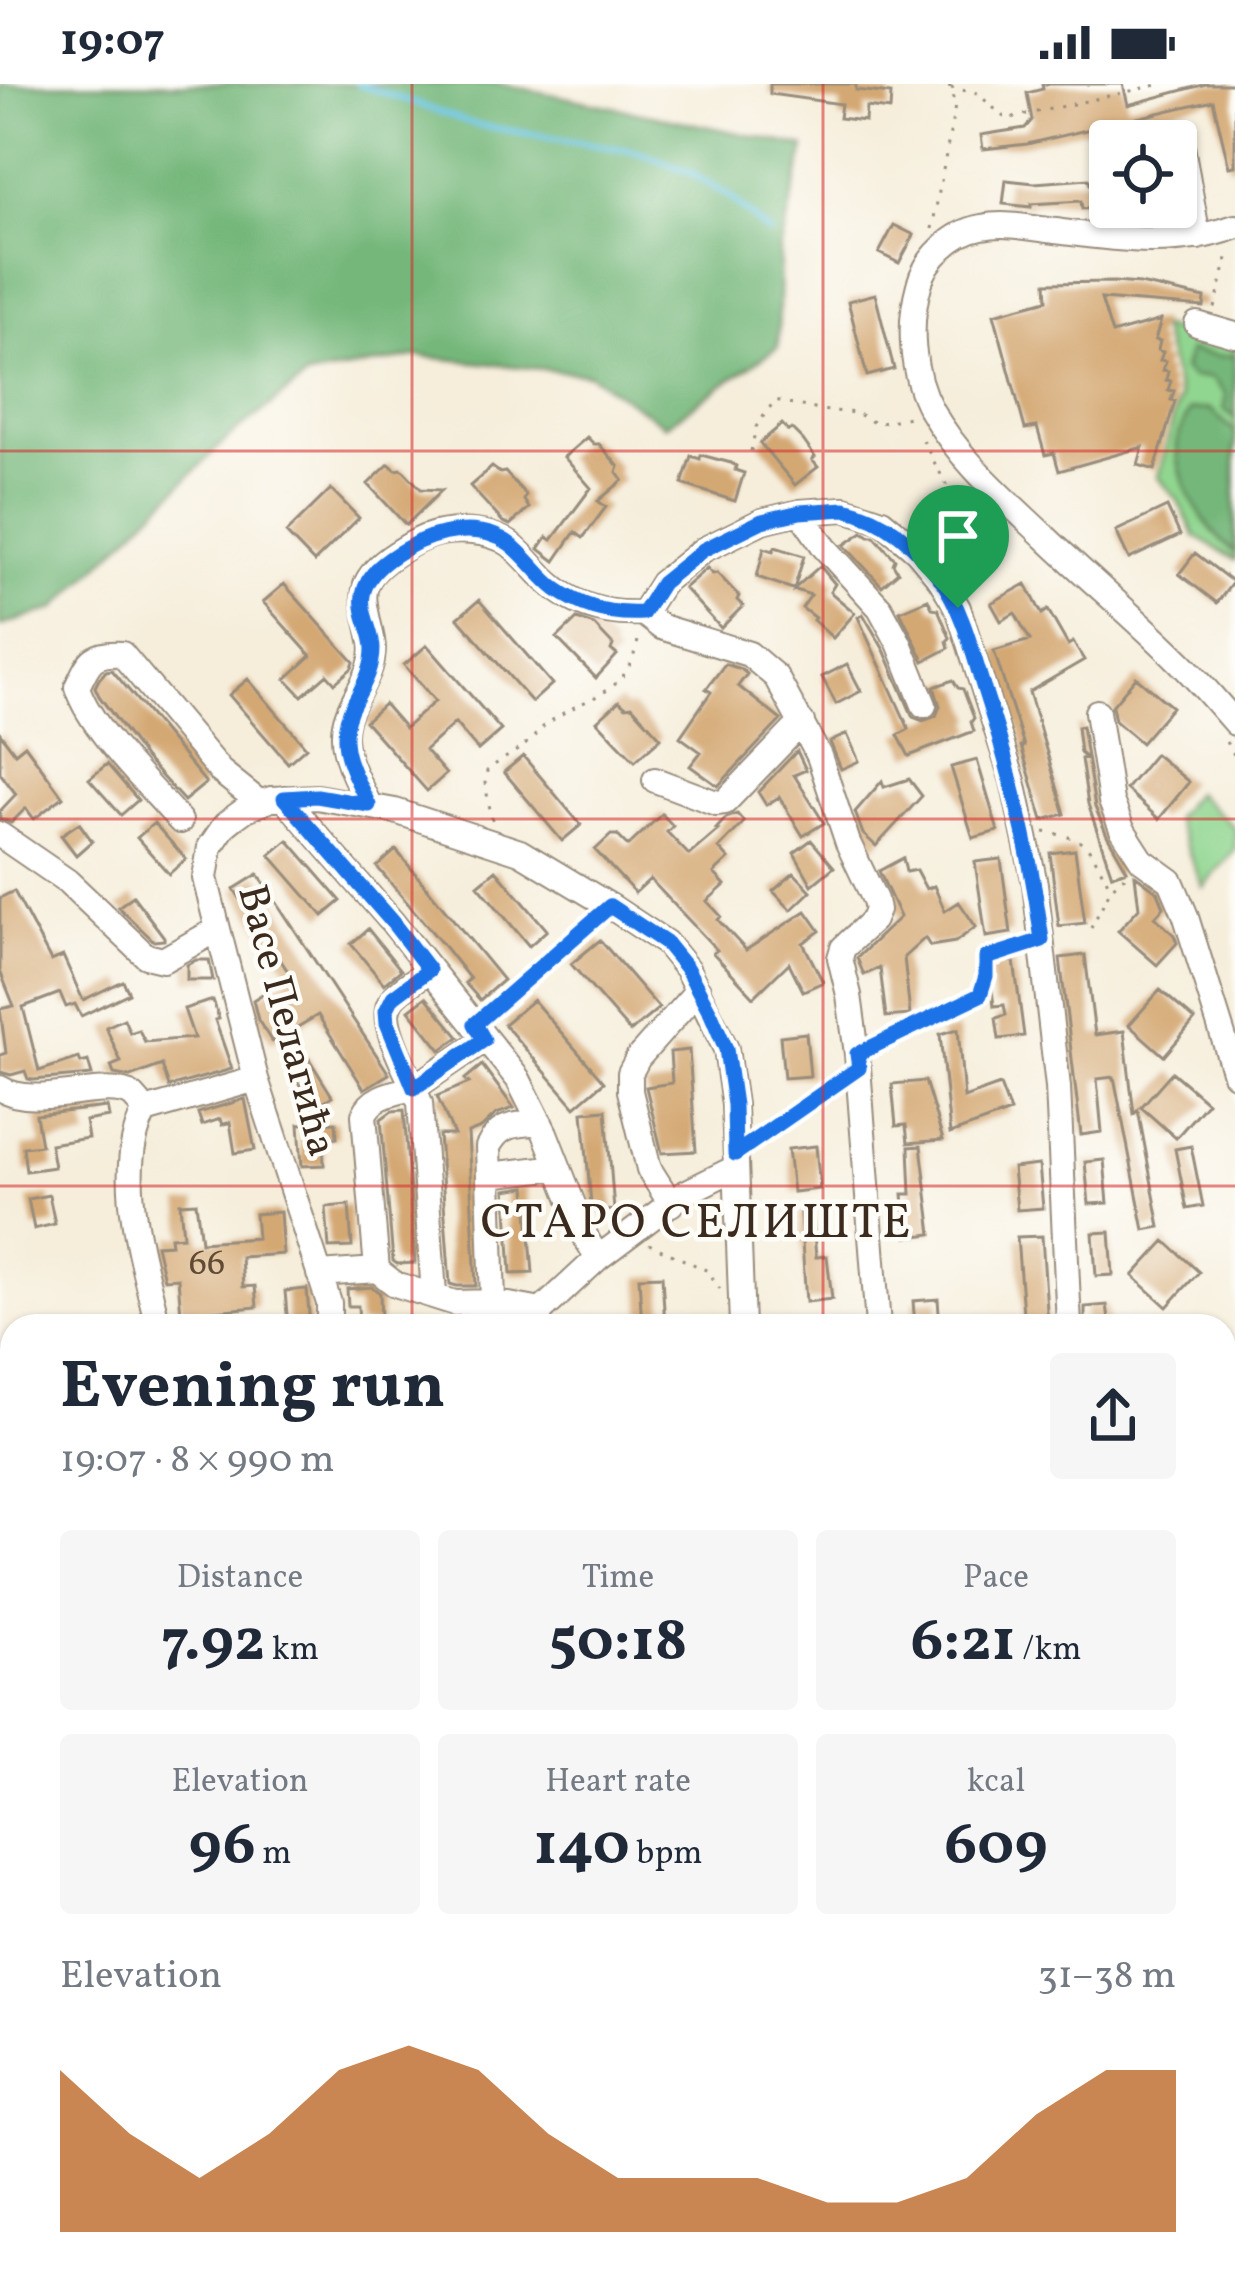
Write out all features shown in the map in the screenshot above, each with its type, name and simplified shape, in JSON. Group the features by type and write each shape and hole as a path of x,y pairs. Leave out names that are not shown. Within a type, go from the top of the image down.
{"street":[{"path":"1231,228 1178,241 982,227 956,237 922,273 914,304 913,340 925,396 962,456 1181,663 1235,722"},
{"path":"1196,228 1198,237"},
{"path":"1203,326 1235,335"},
{"path":"643,613 662,583 703,550 762,521 845,509 883,521 917,551 958,608 1013,782 1035,884 1058,1088 1068,1314"},
{"path":"800,512 825,548 880,608 924,705"},
{"path":"369,805 343,740 345,722 368,678 374,646 363,594 387,560 428,536 484,534 509,543 554,587 579,603 601,611 643,613 661,627 758,659 784,688 819,755 848,843 877,910 873,920 843,948 841,958 858,1061 877,1314"},
{"path":"180,821 82,702 77,687 88,663 104,653 122,654 220,771 272,800 393,923 518,1078 598,1258"},
{"path":"1097,712 1112,801 1122,829 1142,860 1171,881 1235,1074"},
{"path":"656,780 716,803 725,802 802,722"},
{"path":"272,800 317,796 369,805 520,852 666,943 687,969 726,1049 734,1105 742,1314"},
{"name":"Васе Пелагића","path":"272,800 225,825 210,847 205,878 256,1078 329,1314"},
{"path":"0,835 67,881 146,956 164,960 218,929"},
{"path":"429,970 393,997 386,1011 420,1103 434,1294"},
{"path":"671,1204 649,1168 630,1073 698,990"},
{"path":"377,1270 366,1108 380,1097 414,1088 480,1032"},
{"path":"155,1314 131,1201 131,1165 140,1120 145,1111 256,1078"},
{"path":"0,1088 17,1096 118,1092 135,1097 145,1111"},
{"path":"493,1302 488,1147 504,1127 540,1122"},
{"path":"544,1314 598,1258 735,1161"},
{"path":"489,1175 558,1166"},
{"path":"319,1274 377,1270 395,1284 455,1303 493,1302 525,1314"}],"path":[{"path":"934,216 955,106 950,86 977,92 1006,118 1162,84"},
{"path":"1203,326 1231,228"},
{"path":"752,451 756,427 775,400 857,412 877,424 912,417"},
{"path":"922,438 960,514 962,572"},
{"path":"498,845 485,783 487,771 548,723 601,695 621,678 634,659 643,613"},
{"path":"1024,829 1086,843 1111,888"},
{"path":"1091,928 1111,888 1142,860"},
{"path":"480,1032 610,906"},
{"path":"735,1161 858,1061 980,995 986,958 1042,940"},
{"path":"631,1235 708,1271 740,1314"}],"green space":[{"path":"0,84 502,84 805,147 780,250 778,347 665,425 589,374 418,356 307,377 229,437 55,609 0,626"},
{"path":"1160,327 1235,348 1235,560 1195,536 1178,500 1158,477 1179,398"},
{"path":"1189,351 1235,355 1235,418 1224,409 1226,394 1211,378 1191,377 1183,369"},
{"path":"1210,409 1235,432 1235,553 1195,505 1179,461 1178,437 1190,410"},
{"path":"1195,793 1235,828 1235,850 1203,887 1174,818"}],"building":[{"path":"770,84 856,84 856,90 891,94 890,110 866,107 865,121 839,118 841,104 770,94"},
{"path":"1042,84 1123,84 1128,105 1206,84 1235,84 1235,166 1229,167 1213,100 1128,120 1089,120 1089,129 983,149 981,135 1025,128 1032,120 1027,93 1043,89"},
{"path":"1089,179 1089,208 1082,209 1081,201 1031,207 1003,204 1006,180"},
{"path":"894,225 914,235 899,263 879,253"},
{"path":"1114,282 1205,298 1204,307 1101,299 1112,334 1161,320 1155,340 1160,341 1160,360 1166,361 1163,370 1168,371 1168,390 1174,391 1171,400 1175,401 1155,470 1138,465 1143,447 1059,471 1054,453 1045,455 1037,427 1025,429 994,314 1047,300 1046,283"},
{"path":"875,294 894,369 867,376 848,301"},
{"path":"782,424 803,440 818,467 795,485 760,443"},
{"path":"587,437 619,467 623,480 598,501 606,507 583,538 575,532 555,561 539,549 547,537 552,540 591,488 564,457"},
{"path":"701,455 731,463 744,473 735,501 682,484 691,456 700,459"},
{"path":"389,464 402,469 421,489 442,490 406,525 368,484"},
{"path":"492,467 505,472 526,495 529,508 510,525 470,486"},
{"path":"331,489 359,518 314,562 286,533"},
{"path":"1167,507 1180,535 1129,559 1116,531"},
{"path":"863,532 874,536 895,559 898,572 882,586 844,545"},
{"path":"775,547 804,556 794,589 820,566 835,584 830,592 855,613 833,638 802,608 811,595 757,577 764,548 773,551"},
{"path":"1195,553 1233,582 1217,603 1179,574"},
{"path":"707,568 739,596 743,606 721,628 684,588"},
{"path":"284,584 354,662 335,683 327,674 302,696 286,679 311,656 263,602"},
{"path":"1026,584 1042,614 1048,610 1068,645 1073,642 1084,660 1029,692 1065,814 1043,820 994,651 1030,640 1015,613 1001,621 991,603"},
{"path":"928,599 938,609 950,638 949,648 924,661 900,611"},
{"path":"479,600 552,684 532,702 458,618"},
{"path":"863,614 913,717 923,721 936,716 940,706 934,687 953,680 963,689 974,731 909,756 898,735 909,729 858,617"},
{"path":"577,619 594,625 617,655 596,678 557,638"},
{"path":"427,645 501,730 478,750 455,723 425,750 446,774 427,791 365,721 384,704 405,728 435,701 404,665"},
{"path":"725,664 747,674 738,686 781,720 718,786 690,766 701,752 680,737"},
{"path":"847,664 861,691 836,704 822,677"},
{"path":"112,670 206,783 184,801 99,696 95,687 99,679"},
{"path":"1136,677 1172,707 1141,743 1115,721 1112,706"},
{"path":"248,679 306,747 288,763 229,695"},
{"path":"619,701 632,706 661,738 635,761 597,721"},
{"path":"1082,726 1095,807 1127,870 1112,875 1088,804 1081,759 1086,758 1080,753 1077,727"},
{"path":"0,733 15,753 25,745 63,797 34,819 26,808 11,823 0,819 0,811 16,794 0,773"},
{"path":"847,734 859,761 841,769 830,742"},
{"path":"797,751 806,770 794,775 824,823 803,836 779,797 766,805 758,792"},
{"path":"1155,754 1189,782 1159,819 1126,789"},
{"path":"523,756 581,825 562,841 504,772"},
{"path":"977,760 998,831 973,838 951,767"},
{"path":"107,764 138,800 121,815 89,779"},
{"path":"909,779 922,796 876,846 863,834 855,812 882,781 884,787"},
{"path":"662,814 673,826 667,832 689,855 726,818 737,814 744,822 719,848 729,859 714,873 725,885 707,901 746,950 806,911 820,931 803,943 823,982 803,991 789,963 754,997 650,879 635,893 595,850 611,835 628,846"},
{"path":"79,823 92,841 76,855 61,835"},
{"path":"154,823 186,859 169,874 137,838"},
{"path":"288,840 341,901 323,916 270,855"},
{"path":"811,840 834,867 812,885 794,853"},
{"path":"396,850 503,980 480,1000 465,983 470,979 377,867"},
{"path":"1075,850 1085,923 1059,926 1050,853"},
{"path":"903,858 906,872 916,870 926,889 934,886 945,911 959,902 976,927 955,942 930,946 925,938 904,957 910,1015 886,1017 880,968 864,975 857,958 900,917 879,871"},
{"path":"1001,859 1011,933 986,937 975,862"},
{"path":"496,870 547,930 529,946 478,885"},
{"path":"794,873 811,891 791,910 773,891"},
{"path":"258,874 389,1074 364,1089 318,1015 272,1042 258,1020 253,1000 291,976 234,889"},
{"path":"1135,875 1158,892 1164,907 1155,917 1177,943 1157,965 1118,931 1139,908"},
{"path":"14,891 51,961 63,956 83,1000 123,981 129,993 81,1016 75,1004 66,1007 60,993 23,1007 39,1071 79,1058 81,1063 88,1061 92,1075 33,1080 25,1071 0,1072 0,1055 6,1053 0,1009 14,1006 0,971 0,898"},
{"path":"133,896 164,940 154,941 118,907"},
{"path":"368,929 401,970 384,984 351,944"},
{"path":"600,940 659,1008 630,1032 571,964"},
{"path":"1085,955 1095,1035 1124,1031 1134,1114 1138,1110 1160,1227 1144,1230 1114,1077 1097,1079 1102,1132 1081,1135 1060,958"},
{"path":"209,960 213,980 187,980 187,965"},
{"path":"1014,961 1024,1036 999,1039 996,1018 1006,1015 1004,1005 994,1006 989,964"},
{"path":"1160,990 1195,1020 1164,1056 1129,1025"},
{"path":"426,997 459,1037 441,1050 409,1010"},
{"path":"213,1000 232,1069 169,1087 162,1065 130,1077 114,1074 111,1066 121,1062 106,1027 124,1019 130,1033 139,1030 145,1042 194,1038 184,1009"},
{"path":"533,1000 604,1082 575,1107 504,1024"},
{"path":"958,1029 964,1098 1000,1085 1010,1112 950,1134 940,1034"},
{"path":"806,1033 810,1076 784,1078 780,1036"},
{"path":"689,1050 696,1151 662,1153 646,1087 672,1083 670,1052"},
{"path":"306,1054 332,1096 314,1108 288,1066"},
{"path":"482,1065 514,1108 468,1133 476,1286 457,1286 450,1284 439,1135 454,1135 437,1096 469,1083 465,1079"},
{"path":"1172,1072 1207,1102 1176,1138 1141,1107"},
{"path":"925,1081 943,1140 908,1143 906,1125 896,1126 892,1084"},
{"path":"245,1099 255,1150 235,1153 230,1122 222,1125 220,1119 202,1125 198,1113"},
{"path":"107,1107 109,1117 85,1121 88,1138 50,1144 54,1167 26,1171 23,1147 41,1145 36,1115"},
{"path":"404,1110 415,1263 397,1264 393,1261 381,1119"},
{"path":"606,1110 614,1210 594,1212 583,1112"},
{"path":"336,1122 337,1138 323,1138 324,1165 302,1166 299,1124"},
{"path":"816,1146 820,1189 793,1192 788,1149"},
{"path":"921,1146 932,1234 907,1237 903,1194 911,1194 909,1147"},
{"path":"1191,1146 1203,1206 1187,1209 1175,1149"},
{"path":"1104,1160 1108,1203 1089,1204 1085,1162"},
{"path":"1039,1165 1043,1208 1017,1210 1013,1168"},
{"path":"526,1187 533,1273 511,1274 506,1190"},
{"path":"49,1195 55,1224 34,1229 28,1199"},
{"path":"196,1202 201,1242 257,1238 255,1214 280,1212 283,1254 241,1257 243,1287 255,1286 257,1307 181,1314 178,1278 164,1279 156,1245 171,1244 170,1237 183,1236 180,1203"},
{"path":"349,1205 352,1247 329,1248 326,1207"},
{"path":"812,1212 816,1257 827,1256 832,1299 806,1302 800,1213"},
{"path":"1110,1232 1113,1275 1096,1276 1093,1233"},
{"path":"1042,1236 1047,1314 1023,1314 1017,1237"},
{"path":"1165,1241 1199,1272 1167,1307 1133,1276"},
{"path":"662,1276 664,1314 641,1314 639,1277"},
{"path":"372,1287 380,1293 381,1314 358,1314 358,1306 348,1306 347,1289"},
{"path":"307,1289 309,1314 287,1314 285,1291"},
{"path":"938,1299 939,1314 914,1314 913,1301"},
{"path":"1107,1305 1108,1314 1085,1314 1085,1307"}],"waterway":[{"path":"358,84 477,125 640,152 689,172 730,197 769,233"}],"district":[{"name":"СТАРО СЕЛИШТЕ","path":"697,1224"}],"route":[{"path":"845,509 883,521 917,551 958,608 1013,782 1042,940 986,958 980,995 857,1054 859,1068 735,1154 726,1049 711,1014 687,969 666,943 610,906 475,1024 484,1040 414,1088 386,1011 393,997 429,970 284,798 317,796 369,805 343,740 351,707 368,678 374,646 363,594 387,560 428,536 484,534 509,543 554,587 579,603 601,611 643,613 662,583 703,550 762,521 845,509"}]}
